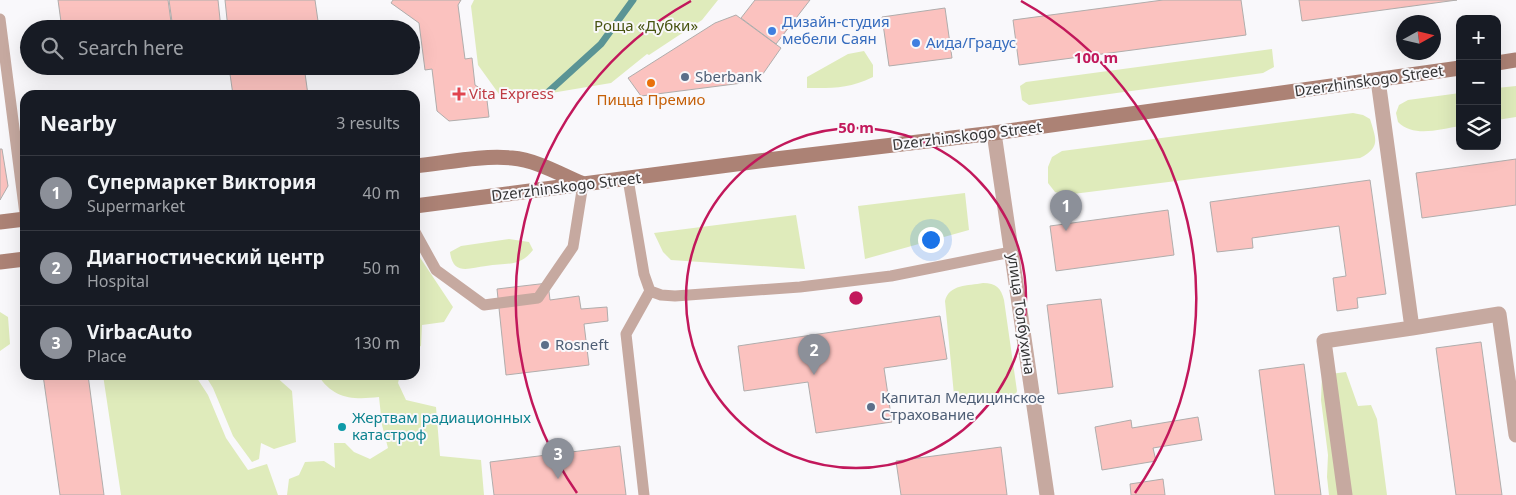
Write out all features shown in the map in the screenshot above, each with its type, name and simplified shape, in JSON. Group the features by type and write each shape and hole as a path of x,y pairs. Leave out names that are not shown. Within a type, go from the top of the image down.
{"main road":[{"path":"1501,62 1516,60"},
{"name":"Dzerzhinskogo Street","path":"420,205 759,161 994,133 1456,69"},
{"path":"420,165 477,159 512,158 534,163 583,184"},
{"path":"0,222 20,219"},
{"path":"0,262 20,259"}],"street":[{"path":"1378,80 1412,328"},
{"name":"улица Толбухина","path":"994,133 1047,495"},
{"path":"1345,495 1324,341 1499,314 1516,434"}],"lane":[{"path":"0,19 20,175"},
{"path":"628,179 644,274 650,291 626,334 644,495"},
{"path":"420,241 436,270 484,305 538,298 573,247 583,184"},
{"path":"650,291 661,295 675,296 800,287 891,276 1012,252"}],"green space":[{"name":"Роща «Дубки»","path":"474,0 718,0 702,20 649,55 647,54 611,83 504,101 478,65 471,6"},
{"path":"1272,49 1274,67 1263,73 1029,105 1022,100 1020,86 1026,82"},
{"path":"864,51 873,65 873,77 848,86 807,88 807,77 848,54"},
{"path":"1516,86 1516,117 1501,119 1501,88"},
{"path":"1456,94 1456,127 1428,131 1412,130 1404,127 1398,122 1396,113 1399,105 1408,100"},
{"path":"1353,113 1370,119 1375,137 1374,146 1367,154 1360,158 1065,195 1055,192 1048,183 1048,167 1052,157 1062,151"},
{"path":"965,193 969,230 865,259 858,206"},
{"path":"796,215 805,269 671,260 663,252 654,233"},
{"path":"509,239 529,242 533,250 523,260 512,263 468,269 458,268 454,265 450,252 461,246"},
{"path":"420,258 453,307 444,322 422,325 421,346"},
{"path":"983,283 997,287 1004,300 1017,391 1014,399 1009,403 970,405 957,401 954,395 945,301 947,295 955,289"},
{"path":"0,312 8,317 10,344 0,351"},
{"path":"1346,372 1358,406 1371,405 1377,419 1387,495 1329,495 1327,477 1328,455 1321,400 1322,375"},
{"path":"104,380 198,380 208,395 226,438 248,470 267,464 278,495 121,495"},
{"path":"208,380 280,380 292,391 296,442 274,449 261,443 259,459 252,462 233,436"},
{"path":"322,380 399,380 398,383 406,400 436,407 440,456 481,460 484,495 287,495 289,479 299,475 305,462 324,461 335,468 334,443 345,443 354,452 370,459 388,448 382,425 379,397 352,398 344,396 330,389"}],"building":[{"path":"58,0 168,0 171,20 61,20"},
{"path":"169,0 218,0 220,20 172,20"},
{"path":"225,0 315,0 318,20 227,20"},
{"path":"393,0 461,0 458,5 465,59 472,58 475,85 486,92 489,117 449,121 437,111 432,69 425,70 420,20 415,20 391,3"},
{"name":"Дизайн-студия мебели Саян","path":"755,0 810,0 776,44 741,18"},
{"path":"1163,0 1241,0 1246,35 1019,65 1013,20"},
{"path":"1299,0 1457,0 1302,21"},
{"path":"945,8 952,58 889,66 882,17"},
{"path":"736,15 781,48 758,81 641,96 628,78 715,23"},
{"path":"230,75 305,75 307,90 232,90"},
{"path":"0,149 2,149 8,186 0,200"},
{"path":"1516,159 1516,205 1422,218 1416,173"},
{"path":"1370,180 1386,294 1357,298 1358,308 1337,311 1333,278 1346,276 1339,226 1252,238 1253,248 1217,252 1210,202"},
{"path":"1168,210 1174,255 1056,271 1050,226"},
{"name":"Rosneft","path":"548,283 550,300 579,296 581,309 607,307 608,321 584,324 589,365 506,375 497,289"},
{"path":"1101,299 1113,387 1058,394 1047,305"},
{"path":"940,316 947,359 884,368 892,422 816,433 808,382 744,391 738,346"},
{"path":"1481,342 1502,495 1456,495 1436,348"},
{"path":"1304,364 1321,495 1275,495 1259,370"},
{"path":"44,380 89,380 104,495 60,495"},
{"path":"1198,417 1202,440 1153,448 1156,461 1102,470 1095,427 1131,420 1132,428"},
{"path":"620,446 626,495 494,495 490,462"},
{"path":"1001,447 1007,495 901,495 896,461"},
{"path":"1163,479 1165,495 1131,495 1130,484"}],"waterway":[{"path":"546,94 601,44 633,0"}],"place":[{"name":"Дизайн-студия мебели Саян","path":"772,31"},
{"name":"Аида/Градус","path":"916,43"},
{"name":"Sberbank","path":"685,77"},
{"name":"Пицца Премио","path":"651,83"},
{"name":"Vita Express","path":"459,94"},
{"name":"Супермаркет Виктория","path":"1066,231"},
{"name":"Rosneft","path":"545,345"},
{"name":"Диагностический центр","path":"814,375"},
{"name":"Капитал Медицинское Страхование","path":"871,407"},
{"name":"Жертвам радиационных катастроф","path":"342,427"},
{"name":"VirbacAuto","path":"558,479"}]}
